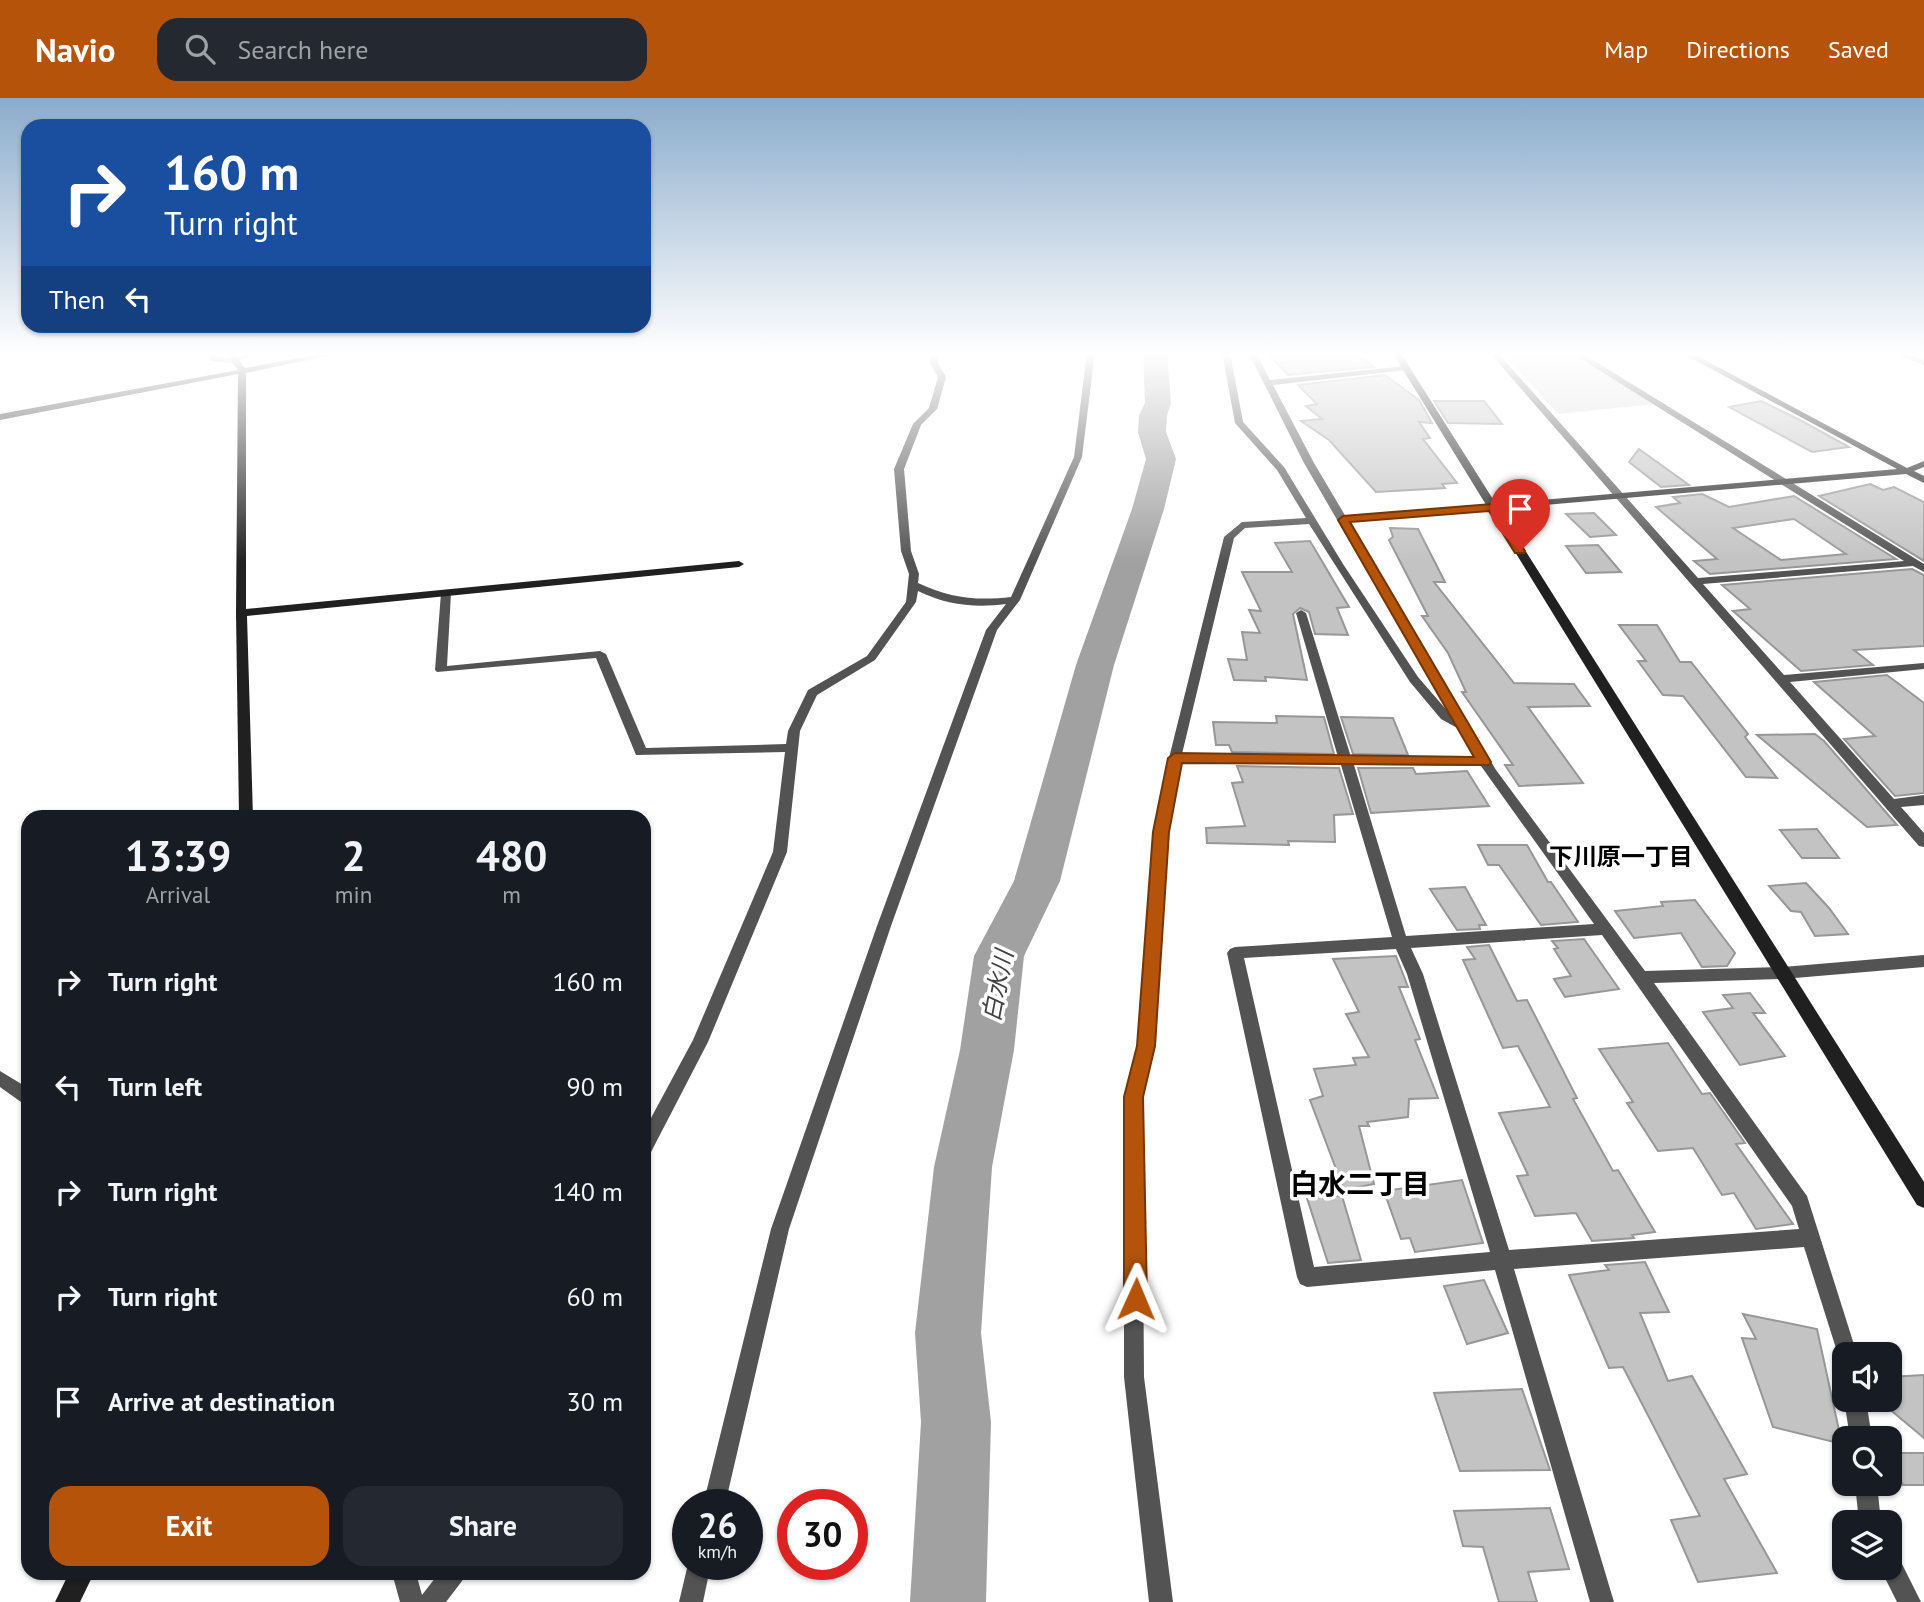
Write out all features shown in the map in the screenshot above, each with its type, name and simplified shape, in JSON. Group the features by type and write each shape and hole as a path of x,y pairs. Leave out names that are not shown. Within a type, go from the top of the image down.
{"street":[{"path":"239,422 246,810"},
{"path":"651,1135 700,1042 780,852 793,731 812,693 871,658 898,624 911,602 914,574 906,551 899,469 913,431 921,422"},
{"path":"718,1489 780,1229 884,926 992,630 1015,600 1078,457 1082,422"},
{"path":"1239,422 1281,469 1414,679 1445,716 1464,727"},
{"path":"1289,422 1484,762 1641,977 1800,1202 1843,1342"},
{"path":"1440,422 1924,1199"},
{"path":"1555,422 1924,842"},
{"path":"1686,422 1919,566"},
{"path":"1816,422 1924,480"},
{"path":"1343,520 1785,484 1907,471 1924,464"},
{"path":"1161,1602 1134,1377 1133,1097 1146,1046 1161,832 1175,758 1229,537 1242,525 1312,521"},
{"path":"241,613 738,564"},
{"path":"1693,582 1919,566"},
{"path":"914,585 935,596 960,604 1015,600"},
{"path":"446,593 441,670 600,654 641,752 791,748"},
{"path":"1301,613 1401,943 1415,974 1602,1602"},
{"path":"1782,679 1924,666"},
{"path":"1175,758 1484,762"},
{"path":"1891,804 1924,800"},
{"path":"1606,929 1235,953 1307,1277 1812,1237"},
{"path":"1641,977 1783,973 1924,961"},
{"path":"0,1078 21,1092"},
{"path":"67,1602 78,1580"},
{"path":"406,1580 412,1602"},
{"path":"431,1602 448,1580"},
{"path":"691,1602 696,1580"},
{"path":"1898,1580 1909,1602"}],"building":[{"path":"1303,422 1419,422 1430,438 1423,439 1457,483 1442,484 1445,488 1376,492 1329,440"},
{"path":"1501,422 1502,424 1448,423"},
{"path":"1757,422 1804,422 1849,447 1812,452"},
{"path":"1639,449 1689,485 1661,487 1629,462"},
{"path":"1870,484 1883,490 1894,487 1924,502 1924,561 1819,496"},
{"path":"1702,494 1729,507 1794,496 1896,559 1710,574 1694,561 1717,559 1656,507 1680,503 1673,497","holes":["1794,519 1846,554 1781,560 1733,528"]},
{"path":"1594,513 1616,535 1590,537 1566,514"},
{"path":"1390,528 1418,529 1445,582 1434,582 1514,683 1574,684 1590,706 1528,707 1583,783 1519,786 1505,765 1513,765 1462,692 1466,692 1448,653 1422,616 1428,616 1389,540 1393,537"},
{"path":"1310,541 1349,607 1337,608 1348,635 1315,634 1309,612 1300,608 1293,614 1307,680 1265,677 1266,681 1234,680 1228,659 1247,660 1242,632 1260,633 1249,610 1261,611 1242,572 1292,572 1275,543"},
{"path":"1598,545 1621,572 1586,573 1566,546"},
{"path":"1912,569 1924,575 1924,646 1854,650 1873,665 1801,671 1733,611 1750,609 1722,585"},
{"path":"1619,625 1657,625 1680,662 1691,662 1748,734 1745,737 1777,778 1746,777 1683,696 1663,695 1638,661 1646,661"},
{"path":"1887,675 1924,703 1924,793 1895,796 1844,739 1875,736 1814,682"},
{"path":"1276,716 1324,717 1334,754 1232,752 1229,745 1216,745 1213,722 1277,723"},
{"path":"1341,717 1393,718 1408,755 1353,754"},
{"path":"1815,734 1897,825 1867,827 1757,735"},
{"path":"1237,766 1339,768 1353,814 1334,815 1335,842 1288,841 1289,845 1207,843 1206,828 1245,826 1232,783 1243,782"},
{"path":"1358,768 1413,768 1416,774 1467,771 1489,806 1371,813"},
{"path":"1817,829 1839,858 1802,858 1780,830"},
{"path":"1478,845 1527,845 1548,882 1551,882 1578,922 1541,925 1499,865 1488,865"},
{"path":"1806,883 1848,934 1815,936 1801,912 1791,911 1769,886"},
{"path":"1465,887 1486,925 1479,925 1480,929 1457,930 1430,889"},
{"path":"1695,900 1735,953 1727,966 1702,967 1681,933 1634,938 1615,911 1663,906 1661,902"},
{"path":"1584,939 1619,989 1565,997 1554,979 1571,976 1552,941"},
{"path":"1489,945 1517,1001 1527,1000 1577,1098 1573,1099 1613,1171 1618,1170 1655,1232 1632,1235 1634,1238 1592,1241 1576,1213 1535,1216 1517,1176 1528,1175 1499,1113 1550,1107 1518,1046 1503,1048 1463,960 1475,959 1467,947"},
{"path":"1396,956 1408,987 1399,987 1420,1039 1415,1040 1438,1098 1409,1099 1408,1117 1367,1122 1369,1126 1359,1126 1374,1184 1344,1190 1310,1100 1323,1096 1314,1069 1356,1065 1353,1058 1369,1057 1346,1014 1359,1012 1333,959"},
{"path":"1750,993 1765,1013 1753,1013 1785,1056 1740,1065 1703,1012 1733,1008 1723,995"},
{"path":"1668,1043 1702,1094 1710,1093 1745,1143 1736,1144 1793,1224 1756,1229 1734,1193 1722,1195 1693,1148 1658,1151 1627,1103 1633,1102 1599,1049"},
{"path":"1462,1180 1483,1243 1415,1252 1410,1238 1401,1239 1384,1191"},
{"path":"1306,1195 1342,1196 1361,1260 1328,1263"},
{"path":"1645,1262 1669,1312 1640,1313 1668,1381 1692,1376 1747,1474 1724,1479 1777,1573 1698,1582 1671,1520 1700,1516 1623,1367 1609,1368 1569,1275 1609,1270 1605,1265"},
{"path":"1484,1280 1508,1333 1467,1344 1444,1286"},
{"path":"1743,1314 1817,1329 1832,1398 1832,1412 1835,1412 1838,1426 1832,1426 1832,1442 1773,1427 1742,1338 1756,1339"},
{"path":"1924,1375 1924,1438 1893,1412 1902,1412 1902,1376"},
{"path":"1522,1389 1550,1470 1460,1471 1434,1393"},
{"path":"1902,1453 1924,1453 1924,1485 1903,1485"},
{"path":"1550,1508 1569,1569 1528,1572 1537,1602 1499,1602 1483,1547 1463,1546 1454,1511"}],"waterway":[{"name":"白水川","path":"948,1602 956,1422 948,1333 963,1167 987,1050 999,956 1037,881 1095,665 1148,509 1161,459 1152,432 1153,422"}],"district":[{"name":"下川原一丁目","path":"1621,857"},
{"name":"白水二丁目","path":"1360,1184"}],"route":[{"path":"1136,1299 1133,1097 1146,1046 1161,832 1175,758 1484,762 1343,520 1492,507 1520,551"}]}
